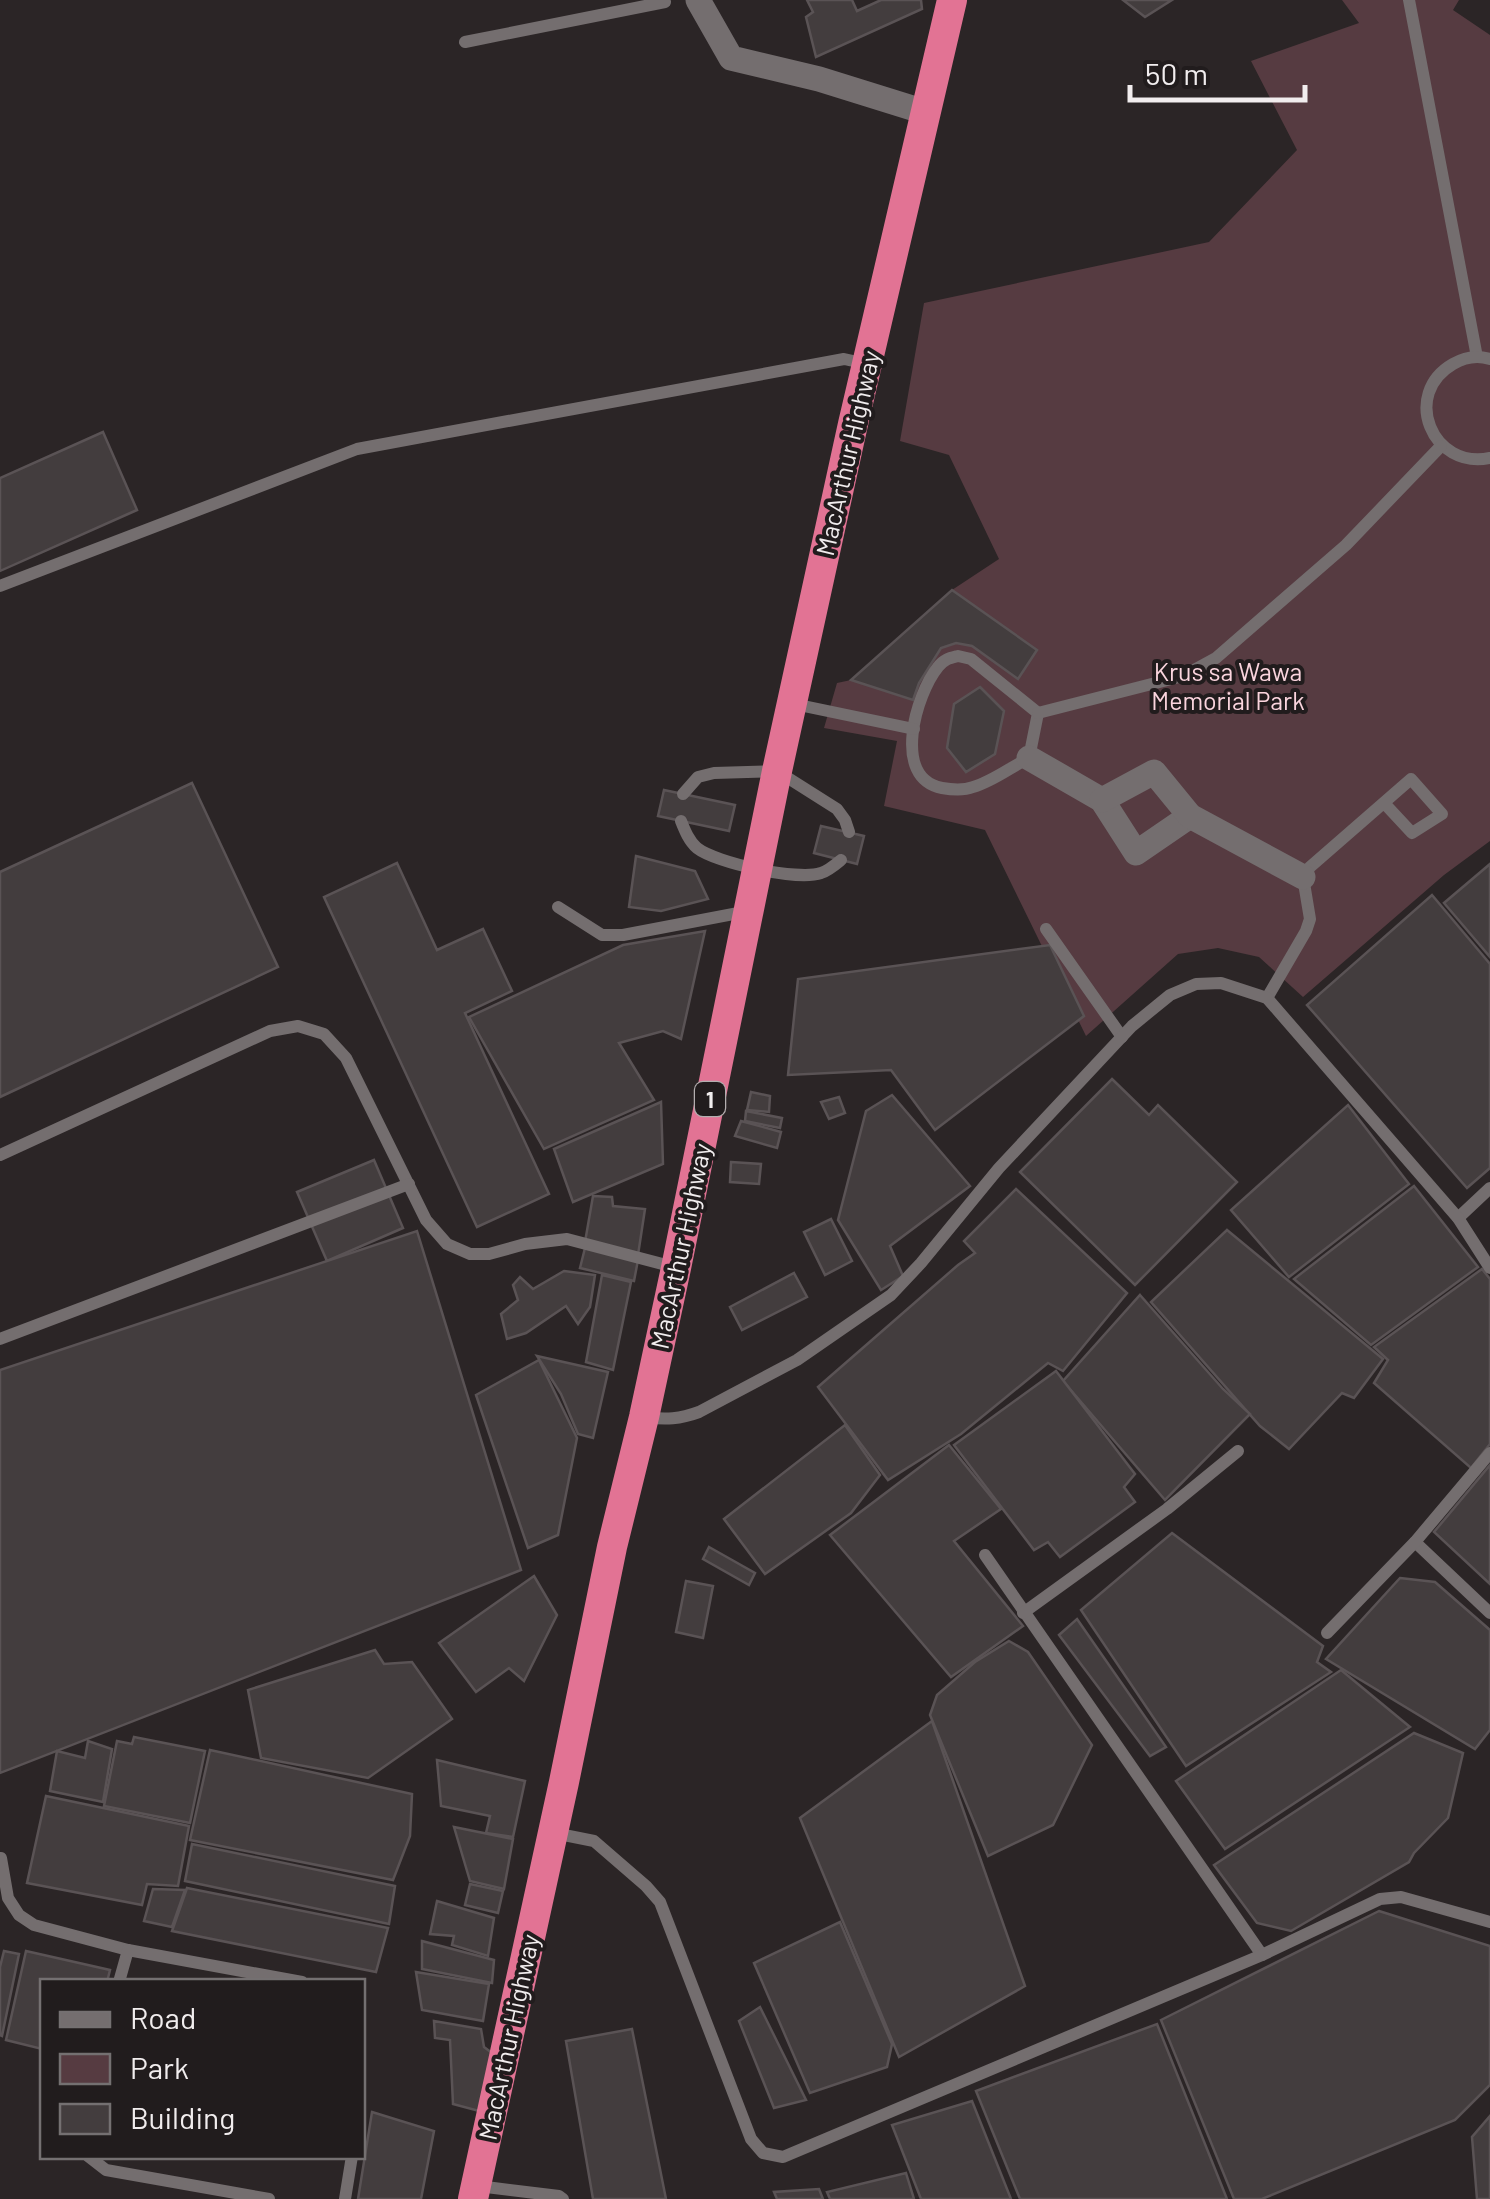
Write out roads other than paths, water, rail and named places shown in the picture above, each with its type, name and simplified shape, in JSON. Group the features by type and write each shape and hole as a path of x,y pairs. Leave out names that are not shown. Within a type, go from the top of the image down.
{"highway":[{"name":"MacArthur Highway","path":"474,2192 676,1268 777,771 952,0"}],"street":[{"path":"698,0 731,58 819,79 925,112"},
{"path":"1029,758 1102,800 1136,853 1190,816"},
{"path":"1102,800 1154,772 1190,816 1303,877"}],"lane":[{"path":"465,42 665,1 698,0"},
{"path":"1409,0 1484,358 1462,358 1443,369 1426,396 1426,415 1441,446 1462,458 1490,458"},
{"path":"0,586 357,449 844,359 867,364"},
{"path":"1038,713 1183,676 1216,658 1346,545 1441,446"},
{"path":"947,658 971,660 1038,713 1029,758 974,787 955,790 932,786 917,771 911,752 914,729 926,687 947,658"},
{"path":"792,704 914,729"},
{"path":"683,794 698,777 777,771 837,809 849,832"},
{"path":"1267,998 1310,919 1303,877 1310,867 1411,780 1442,814 1412,833 1385,804"},
{"path":"681,821 699,850 756,870 824,873 841,860"},
{"path":"558,907 602,936 748,911"},
{"path":"1046,929 1122,1037"},
{"path":"644,1417 666,1420 699,1412 796,1360 891,1295 999,1168 1122,1037 1170,996 1196,984 1221,983 1267,998 1458,1218 1490,1268"},
{"path":"0,1155 270,1031 298,1026 324,1034 346,1058 426,1220 447,1244 470,1254 490,1254 525,1244 566,1239 676,1268"},
{"path":"0,1339 408,1184"},
{"path":"1458,1218 1490,1188"},
{"path":"1024,1614 1168,1509 1238,1451"},
{"path":"1326,1633 1415,1542 1490,1454"},
{"path":"1415,1542 1490,1613"},
{"path":"985,1556 1262,1955"},
{"path":"552,1832 594,1841 660,1902 751,2139 763,2153 783,2157 1262,1955 1380,1899 1400,1897 1490,1922"},
{"path":"1,1858 8,1898 18,1915 34,1926 128,1950 286,1979"},
{"path":"120,1979 128,1950"},
{"path":"92,2159 106,2170 268,2199"},
{"path":"346,2199 352,2159"},
{"path":"474,2192 563,2199"}],"park label":[{"name":"Krus sa Wawa Memorial Park","path":"1228,686"}]}
